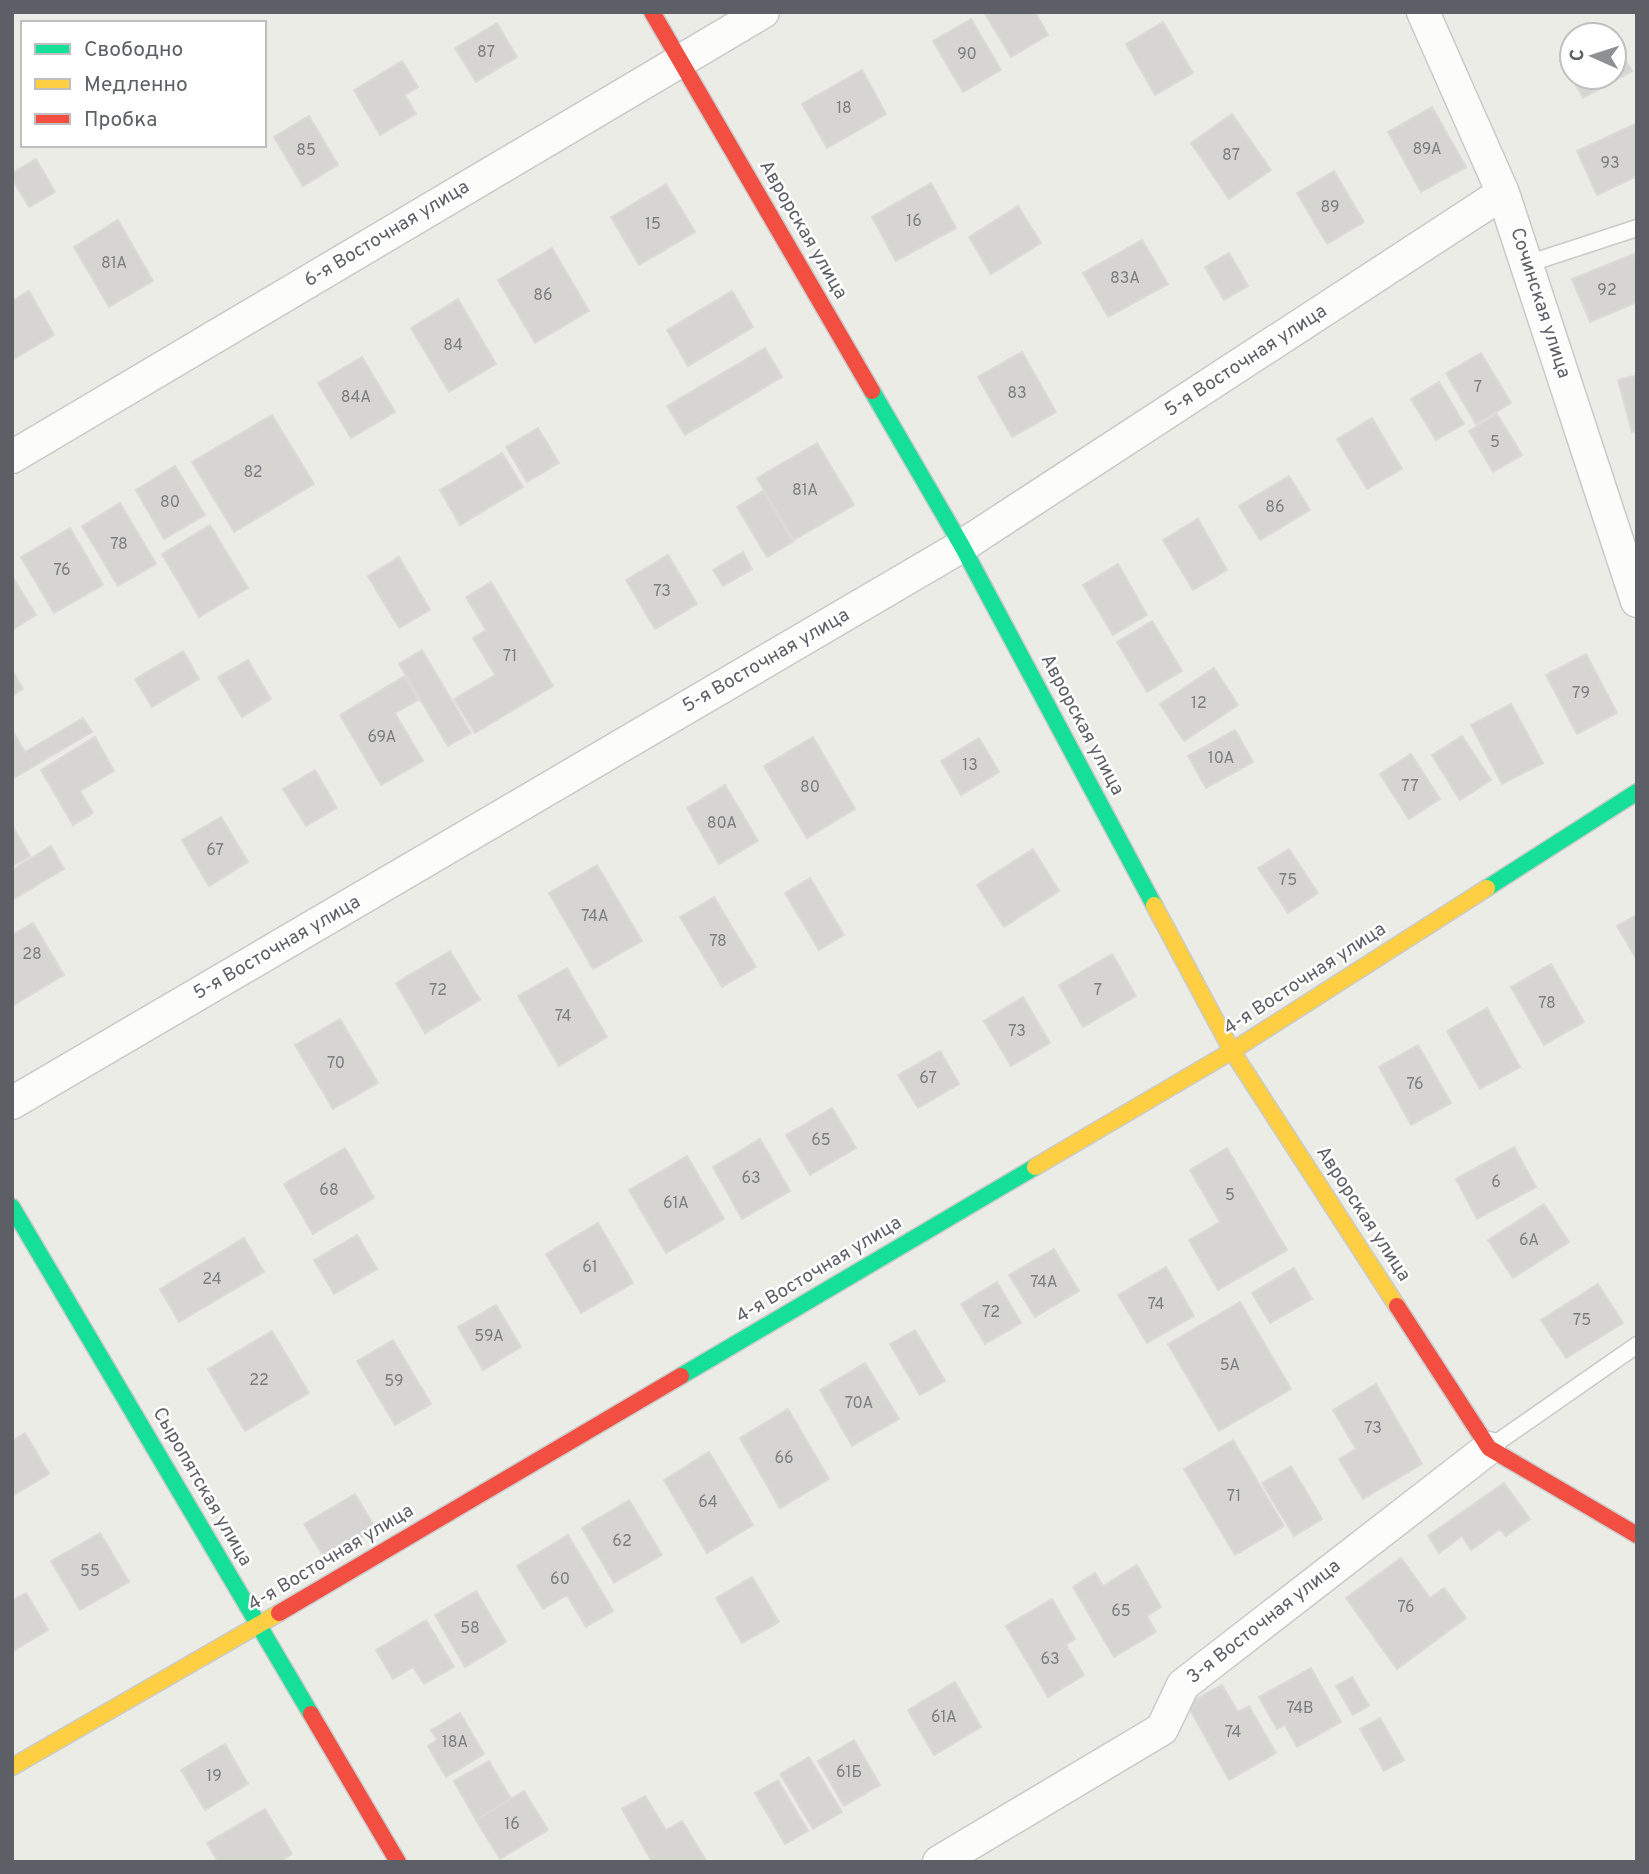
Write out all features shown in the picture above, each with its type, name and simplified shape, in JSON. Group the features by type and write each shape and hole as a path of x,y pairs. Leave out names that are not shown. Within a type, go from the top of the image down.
{"street":[{"name":"Аврорская улица","path":"652,12 962,546 1232,1051 1489,1448"},
{"name":"6-я Восточная улица","path":"12,457 763,12"},
{"name":"Сочинская улица","path":"1423,12 1503,193 1637,601"},
{"name":"5-я Восточная улица","path":"12,1104 962,546 1503,193"},
{"name":"4-я Восточная улица","path":"12,1767 1232,1051 1637,792"},
{"name":"Сыропятская улица","path":"12,1207 398,1862"},
{"path":"1489,1448 1637,1535"},
{"name":"3-я Восточная улица","path":"939,1862 1161,1729 1183,1685 1489,1448"}],"lane":[{"path":"1527,264 1637,228"},
{"path":"1489,1448 1637,1345"}],"building":[{"path":"984,12 1035,12 1048,35 1011,57"},
{"path":"971,19 1001,70 963,92 933,41"},
{"path":"1163,22 1193,73 1155,95 1126,44"},
{"path":"497,23 517,57 476,82 455,48"},
{"path":"402,61 418,87 405,95 416,114 380,135 354,90"},
{"path":"862,70 886,114 827,148 802,104"},
{"path":"1579,91 1596,91 1583,98"},
{"path":"1432,107 1466,167 1421,192 1388,132"},
{"path":"1232,114 1271,170 1229,199 1191,143"},
{"path":"309,116 338,165 303,186 274,137"},
{"path":"1637,123 1637,176 1597,195 1577,151"},
{"path":"36,159 55,192 29,207 12,179 12,173"},
{"path":"1334,171 1364,222 1327,244 1297,193"},
{"path":"931,183 956,228 896,261 872,217"},
{"path":"666,184 695,232 639,265 611,217"},
{"path":"1018,206 1041,243 991,274 969,237"},
{"path":"118,220 153,281 109,307 74,247"},
{"path":"1142,240 1168,284 1108,317 1083,273"},
{"path":"552,248 589,311 535,343 498,280"},
{"path":"1229,253 1248,286 1224,300 1205,267"},
{"path":"1634,254 1637,261 1637,302 1590,322 1572,279"},
{"path":"29,291 54,335 12,360 12,301"},
{"path":"732,291 753,327 688,366 667,330"},
{"path":"458,299 496,364 449,392 411,328"},
{"path":"765,348 782,377 685,435 667,406"},
{"path":"1022,352 1056,412 1012,437 978,377"},
{"path":"1481,353 1511,403 1476,424 1446,373"},
{"path":"362,357 395,412 351,438 318,383"},
{"path":"1637,375 1637,431 1632,432 1618,380"},
{"path":"1439,382 1464,424 1436,440 1411,399"},
{"path":"1497,414 1522,455 1493,472 1469,431"},
{"path":"272,415 314,484 234,532 192,462"},
{"path":"1372,418 1402,469 1367,489 1337,439"},
{"path":"538,428 559,463 527,482 506,447"},
{"path":"817,443 854,505 794,540 757,478"},
{"path":"502,453 523,487 460,525 440,490"},
{"path":"175,466 205,515 164,539 136,490"},
{"path":"1289,476 1310,510 1260,540 1239,506"},
{"path":"763,491 793,542 767,557 737,507"},
{"path":"120,503 156,564 118,586 82,526"},
{"path":"1198,519 1227,570 1193,590 1163,540"},
{"path":"210,525 248,588 199,617 162,554"},
{"path":"70,528 103,585 54,613 21,557"},
{"path":"743,552 752,569 723,586 713,570"},
{"path":"668,555 697,604 655,629 626,580"},
{"path":"399,557 430,610 399,628 368,576"},
{"path":"1118,564 1147,615 1113,635 1083,585"},
{"path":"12,576 36,615 12,630"},
{"path":"491,582 553,686 475,733 454,699 495,675 473,638 486,630 466,597"},
{"path":"1152,621 1182,671 1147,692 1117,642"},
{"path":"422,650 471,733 448,746 399,664"},
{"path":"183,651 199,679 152,707 135,679"},
{"path":"1586,654 1617,713 1577,734 1546,675"},
{"path":"248,660 271,699 242,717 218,677"},
{"path":"1214,668 1238,705 1184,741 1160,704"},
{"path":"12,670 23,689 12,696"},
{"path":"405,676 418,700 395,713 423,761 381,785 340,715"},
{"path":"1511,704 1543,763 1502,784 1471,725"},
{"path":"83,718 92,732 12,779 12,730 25,752"},
{"path":"1235,730 1253,762 1206,788 1188,756"},
{"path":"1462,736 1491,780 1460,800 1432,755"},
{"path":"95,737 114,771 80,791 93,813 73,825 41,770"},
{"path":"813,737 855,809 807,838 764,766"},
{"path":"979,738 999,772 961,795 941,761"},
{"path":"1411,754 1440,799 1409,819 1380,774"},
{"path":"315,770 337,808 306,826 283,789"},
{"path":"725,785 758,841 719,864 687,808"},
{"path":"221,817 248,862 209,886 182,840"},
{"path":"12,825 30,856 12,866"},
{"path":"51,846 64,869 12,900 12,870"},
{"path":"1033,849 1059,891 1004,927 977,885"},
{"path":"1289,849 1318,893 1288,913 1258,868"},
{"path":"597,865 642,941 593,969 549,893"},
{"path":"810,878 844,935 819,950 785,893"},
{"path":"714,897 756,967 722,987 680,917"},
{"path":"1637,915 1637,960 1617,926"},
{"path":"33,923 64,975 12,1006 12,935"},
{"path":"450,951 480,1000 425,1033 396,983"},
{"path":"1112,954 1136,996 1083,1027 1059,985"},
{"path":"1551,964 1584,1022 1544,1045 1511,987"},
{"path":"567,968 607,1037 559,1066 518,996"},
{"path":"1023,997 1050,1043 1011,1066 984,1021"},
{"path":"1487,1008 1520,1067 1480,1089 1447,1031"},
{"path":"340,1019 378,1083 333,1109 295,1045"},
{"path":"1418,1045 1451,1103 1411,1125 1379,1067"},
{"path":"940,1051 959,1084 918,1108 898,1075"},
{"path":"832,1108 856,1148 810,1175 786,1135"},
{"path":"760,1139 790,1191 742,1219 713,1167"},
{"path":"1514,1147 1536,1187 1477,1219 1456,1179"},
{"path":"345,1148 374,1198 313,1234 284,1184"},
{"path":"1227,1148 1287,1250 1218,1290 1189,1240 1220,1222 1190,1170"},
{"path":"687,1156 724,1219 666,1253 629,1190"},
{"path":"1544,1204 1569,1242 1513,1278 1488,1240"},
{"path":"598,1223 633,1283 581,1313 546,1254"},
{"path":"357,1235 377,1269 334,1294 314,1260"},
{"path":"244,1238 264,1272 179,1322 160,1289"},
{"path":"1054,1249 1079,1291 1035,1317 1009,1275"},
{"path":"1166,1267 1194,1316 1147,1343 1118,1295"},
{"path":"1294,1268 1312,1299 1270,1323 1252,1293"},
{"path":"997,1282 1021,1323 985,1344 961,1304"},
{"path":"1598,1284 1623,1323 1566,1358 1541,1320"},
{"path":"1240,1302 1291,1389 1219,1431 1168,1344"},
{"path":"496,1305 521,1347 483,1370 458,1327"},
{"path":"915,1330 945,1381 920,1395 890,1344"},
{"path":"272,1331 309,1393 245,1431 208,1369"},
{"path":"393,1340 431,1404 395,1425 357,1361"},
{"path":"865,1363 899,1419 852,1446 820,1390"},
{"path":"1376,1384 1422,1464 1363,1499 1339,1459 1356,1449 1333,1410"},
{"path":"788,1409 829,1479 780,1508 740,1438"},
{"path":"25,1433 49,1474 12,1496 12,1441"},
{"path":"1233,1440 1284,1526 1235,1555 1184,1469"},
{"path":"709,1452 753,1525 707,1553 664,1480"},
{"path":"1291,1466 1322,1519 1294,1536 1262,1483"},
{"path":"1504,1483 1530,1519 1506,1536 1500,1529 1471,1550 1462,1536 1439,1553 1428,1536"},
{"path":"355,1494 376,1529 325,1559 304,1524"},
{"path":"629,1500 662,1555 614,1583 582,1528"},
{"path":"100,1533 129,1582 80,1610 51,1561"},
{"path":"568,1535 613,1611 586,1627 567,1595 543,1609 517,1566"},
{"path":"1401,1558 1430,1598 1444,1588 1466,1618 1397,1669 1346,1598"},
{"path":"1137,1565 1161,1607 1147,1616 1156,1632 1114,1657 1073,1587 1095,1573 1103,1586"},
{"path":"752,1577 779,1622 742,1643 716,1598"},
{"path":"476,1591 506,1642 465,1667 435,1615"},
{"path":"26,1593 48,1630 13,1651 12,1601"},
{"path":"1052,1599 1075,1639 1066,1645 1084,1675 1048,1697 1006,1626"},
{"path":"426,1620 454,1667 424,1684 413,1667 393,1679 376,1650"},
{"path":"1311,1668 1341,1722 1297,1747 1285,1725 1277,1729 1259,1697"},
{"path":"1352,1677 1369,1706 1353,1715 1336,1686"},
{"path":"955,1682 981,1727 934,1755 908,1710"},
{"path":"1222,1685 1238,1712 1249,1706 1276,1753 1229,1780 1187,1704"},
{"path":"460,1713 484,1754 446,1777 428,1746 437,1740 431,1730"},
{"path":"1380,1718 1404,1760 1384,1771 1360,1729"},
{"path":"854,1740 880,1785 844,1806 818,1761"},
{"path":"225,1744 248,1784 205,1810 181,1770"},
{"path":"809,1757 842,1812 813,1829 780,1774"},
{"path":"489,1761 511,1799 476,1820 454,1781"},
{"path":"778,1780 808,1831 785,1844 755,1793"},
{"path":"524,1791 548,1830 500,1859 476,1820"},
{"path":"645,1796 666,1830 682,1821 707,1862 652,1862 622,1809"},
{"path":"265,1809 292,1854 279,1862 218,1862 207,1843"}],"traffic: fast":[{"path":"872,391 962,546 1154,905"},
{"path":"1487,888 1637,792"},
{"path":"681,1376 1035,1167"},
{"path":"12,1207 311,1714"}],"traffic: slow":[{"path":"1035,1167 1232,1051 1487,888"},
{"path":"1154,905 1232,1051 1397,1306"},
{"path":"12,1767 279,1613"}],"traffic: jam":[{"path":"652,12 872,391"},
{"path":"1397,1306 1489,1448 1637,1535"},
{"path":"279,1613 681,1376"},
{"path":"311,1714 398,1862"}]}
